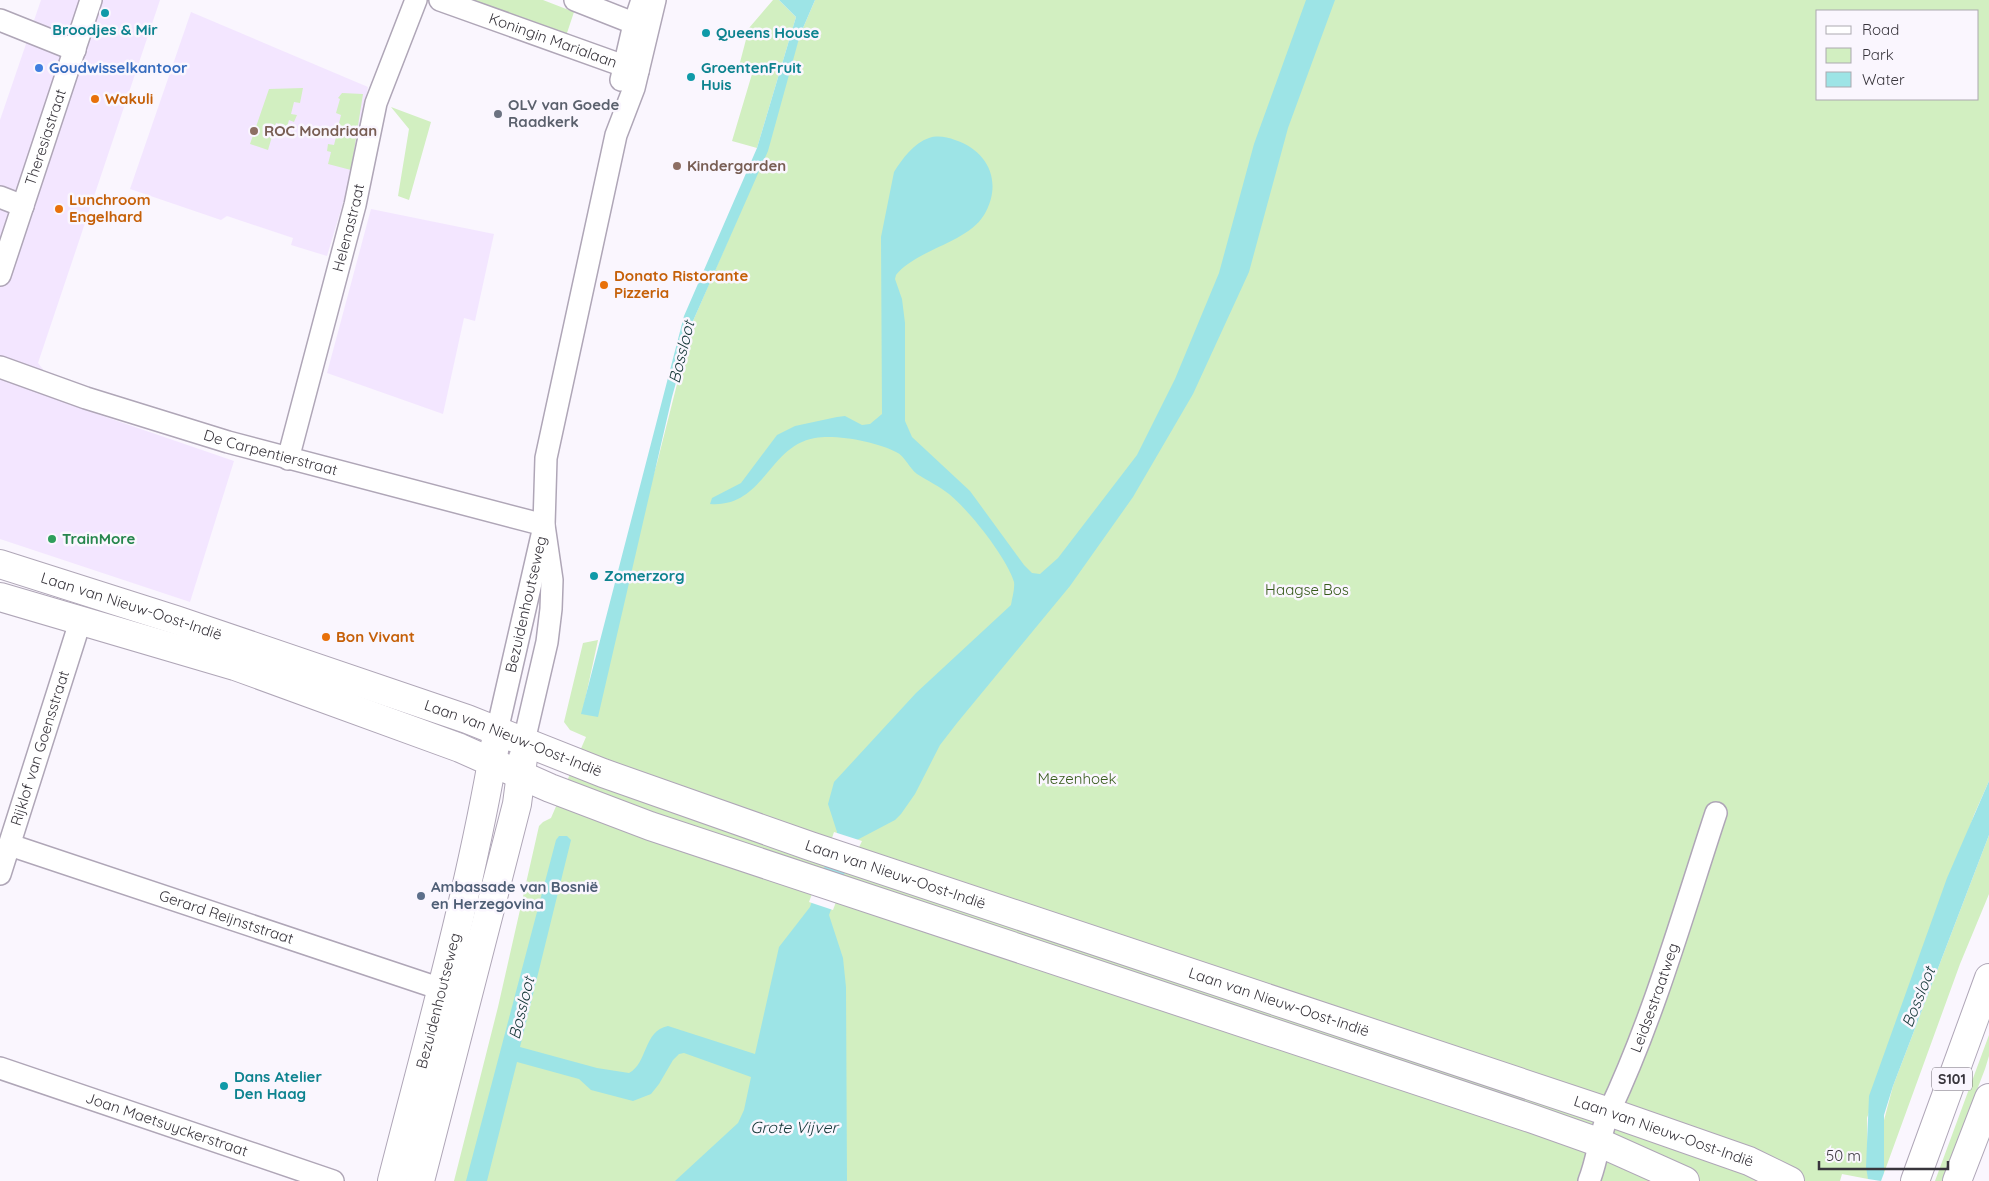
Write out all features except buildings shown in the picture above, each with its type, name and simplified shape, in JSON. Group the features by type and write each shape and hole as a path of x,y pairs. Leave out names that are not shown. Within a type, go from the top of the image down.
{"main road":[{"name":"Laan van Nieuw-Oost-Indië","path":"0,564 176,620 497,731 653,791 810,846 1749,1160 1790,1181"},
{"name":"Laan van Nieuw-Oost-Indië","path":"0,597 235,666 460,748 522,776 650,826 1237,1020 1598,1142 1685,1181"},
{"name":"Bezuidenhoutseweg","path":"392,1181 441,989 488,790 497,731"},
{"name":"Bezuidenhoutseweg","path":"420,1181 460,1031 522,776 524,741"},
{"name":"S101","path":"1915,1181 1989,978"},
{"path":"1957,1181 1987,1105"}],"street":[{"name":"Theresiastraat","path":"0,275 91,0"},
{"name":"Helenastraat","path":"288,459 355,205 376,103 416,0"},
{"name":"Koningin Marialaan","path":"440,0 631,69"},
{"path":"575,0 641,26"},
{"name":"Bezuidenhoutseweg","path":"524,741 547,642 551,608 552,580 544,525 546,458 616,135 620,84 631,69 641,26 642,0"},
{"name":"Bezuidenhoutseweg","path":"641,26 655,0"},
{"path":"0,20 75,50"},
{"path":"0,197 23,206"},
{"name":"De Carpentierstraat","path":"0,367 86,398 288,459 544,525"},
{"name":"Bezuidenhoutseweg","path":"497,731 544,525"},
{"name":"Rijklof van Goensstraat","path":"0,874 80,622"},
{"name":"Leidsestraatweg","path":"1589,1181 1594,1170 1598,1142 1609,1112 1617,1099 1654,1001 1716,813"},
{"name":"Gerard Reijnststraat","path":"10,845 441,989"},
{"name":"Joan Maetsuyckerstraat","path":"0,1068 333,1181"}],"shaded area":[{"path":"41,0 160,0 38,363 66,399 65,403 234,461 190,602 0,539 0,120"},
{"name":"ROC Mondriaan","path":"191,12 368,87 353,170 327,256 291,245 293,238 227,216 221,220 130,189"},
{"path":"371,209 494,234 475,321 464,318 443,414 327,373"}],"green space":[{"path":"471,0 543,0 574,12 566,36"},
{"path":"773,0 779,0 796,17 757,148 732,141 752,74 738,70 749,28"},
{"name":"Haagse Bos","path":"815,0 1989,0 1989,781 1974,815 1867,1118 1868,1179 1842,1174 1840,1181 454,1181 498,1007 539,826 551,818 586,737 570,730 564,722 583,643 598,640 582,714 657,463 693,321 739,215 800,35"},
{"path":"303,88 300,103 294,102 291,114 297,115 294,122 289,120 287,127 276,123 268,150 250,144 269,89"},
{"path":"342,93 363,94 351,170 328,164 331,152 327,151 328,144 334,145 337,133 331,131 332,126 338,127 341,115 336,113 340,99 338,98"},
{"path":"391,107 431,122 409,200 398,196 409,129"},
{"path":"1989,835 1989,894 1960,964 1884,1173 1883,1124 1893,1086"},
{"path":"1989,1035 1989,1056 1985,1069 1942,1181 1935,1181"}],"water":[{"name":"Bossloot","path":"779,0 815,0 800,35 768,151 693,321 672,397 598,717 581,714 684,316 757,148 796,17"},
{"name":"Grote Vijver","path":"1306,0 1335,0 1288,128 1249,272 1193,394 1133,497 1070,586 940,745 915,794 901,814 895,820 857,840 829,915 843,958 846,987 847,1181 675,1181 738,1123 744,1110 751,1077 684,1053 679,1054 673,1060 651,1094 633,1101 591,1090 579,1079 517,1062 487,1181 466,1181 556,840 559,836 567,836 571,840 520,1047 597,1068 629,1073 640,1062 654,1034 668,1026 755,1054 779,947 810,907 837,832 828,804 834,782 916,693 1011,605 1014,582 1010,572 996,548 977,523 949,494 917,474 899,454 888,448 857,440 834,437 815,438 799,443 786,452 755,487 743,496 728,503 710,504 712,498 741,483 777,435 795,426 845,416 862,425 870,424 882,414 881,237 894,172 901,162 913,148 924,140 932,137 942,137 967,145 977,152 989,170 992,180 990,203 976,225 966,233 916,259 896,275 895,279 902,299 905,323 905,421 912,437 970,491 1024,565 1032,573 1040,574 1058,558 1137,455 1175,379 1219,273 1254,144"},
{"name":"Bossloot","path":"1989,781 1989,835 1893,1086 1884,1115 1884,1173 1881,1181 1868,1179 1866,1167 1869,1096 1947,878"}],"pier":[{"path":"834,832 862,841 848,870 828,850"},
{"path":"820,872 844,880 833,910 809,902"}],"place":[{"name":"Broodjes & Mir","path":"105,13"},
{"name":"Queens House","path":"706,33"},
{"name":"Goudwisselkantoor","path":"39,68"},
{"name":"GroentenFruit Huis","path":"691,77"},
{"name":"Wakuli","path":"95,99"},
{"name":"OLV van Goede Raadkerk","path":"498,114"},
{"name":"ROC Mondriaan","path":"254,131"},
{"name":"Kindergarden","path":"677,166"},
{"name":"Lunchroom Engelhard","path":"59,209"},
{"name":"Donato Ristorante Pizzeria","path":"604,285"},
{"name":"TrainMore","path":"52,539"},
{"name":"Zomerzorg","path":"594,576"},
{"name":"Bon Vivant","path":"326,637"},
{"name":"Ambassade van Bosnië en Herzegovina","path":"421,896"},
{"name":"Dans Atelier Den Haag","path":"224,1086"}],"park label":[{"name":"Mezenhoek","path":"1077,779"}]}
